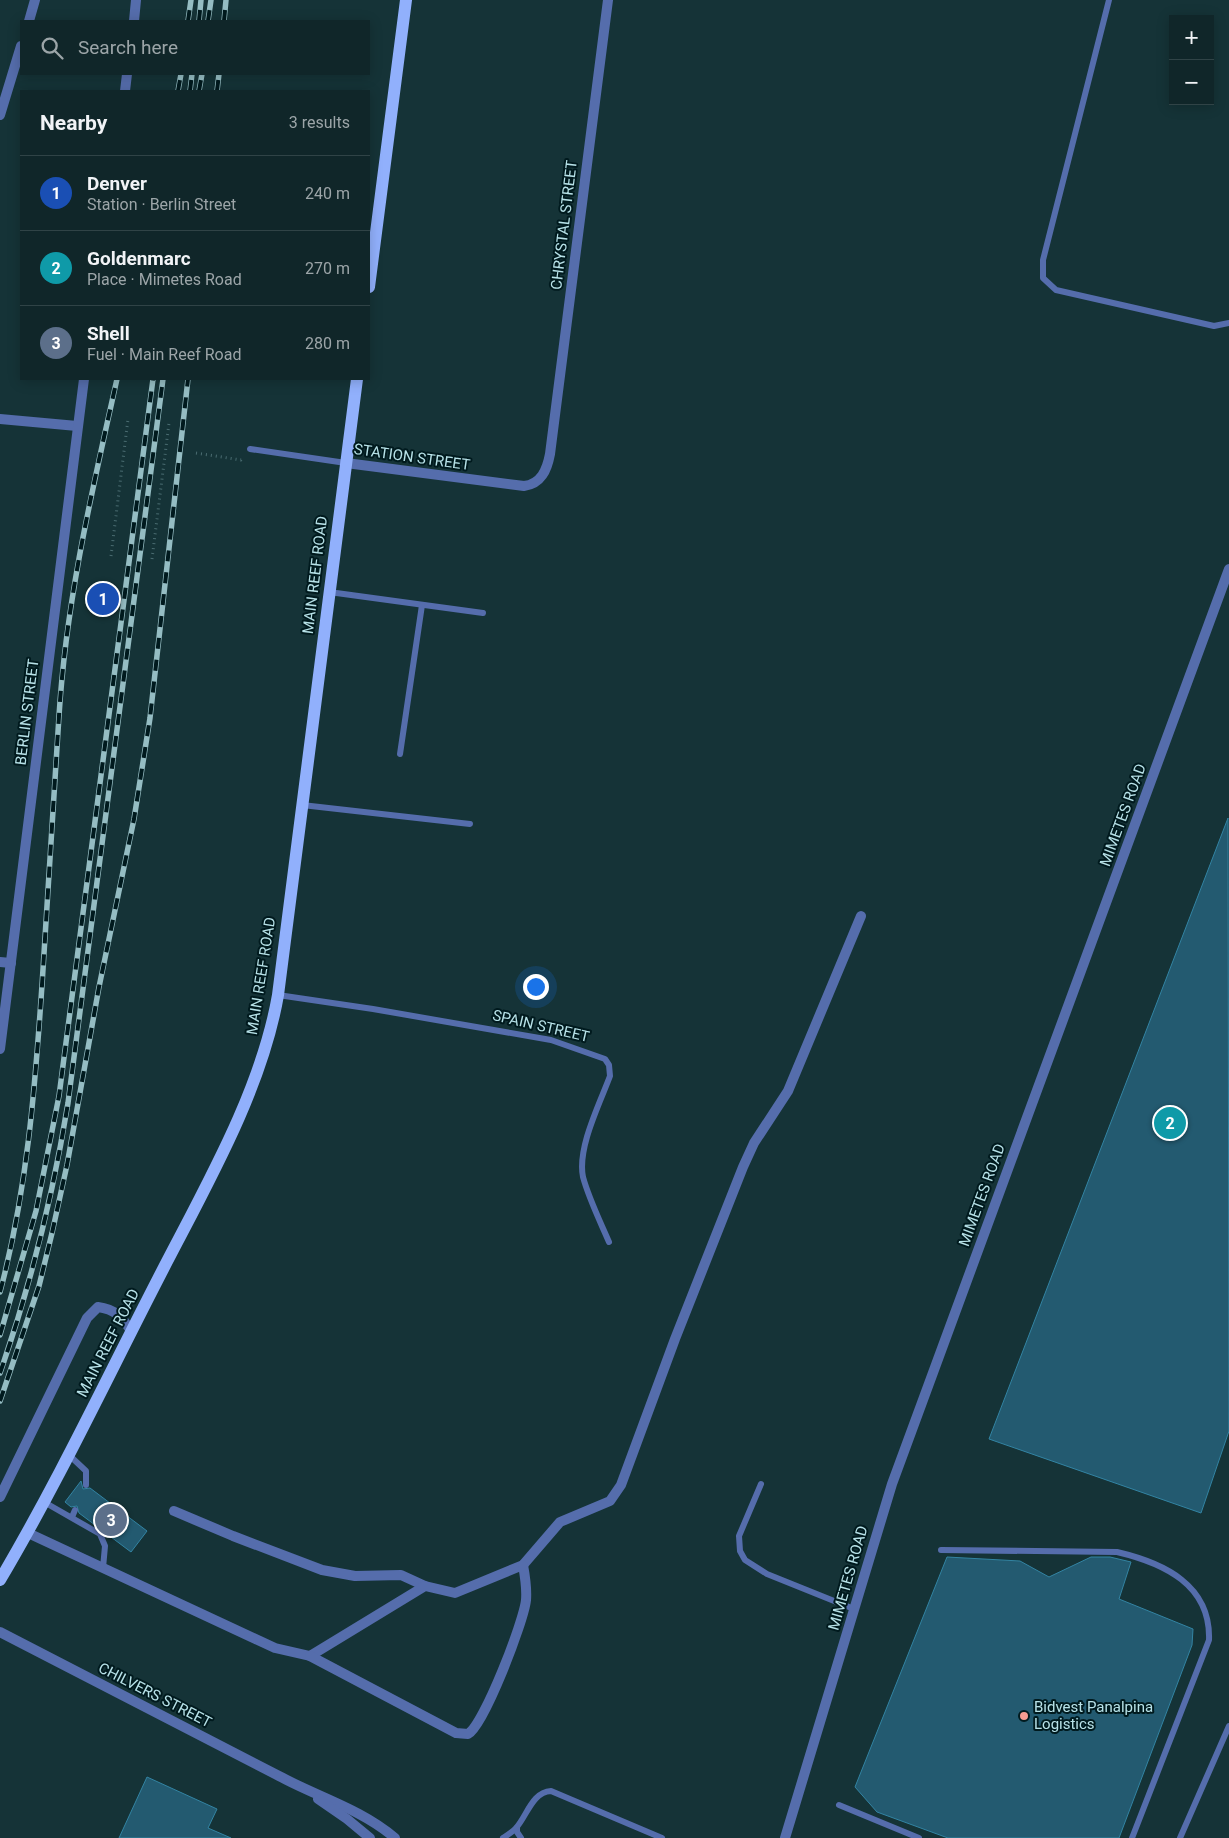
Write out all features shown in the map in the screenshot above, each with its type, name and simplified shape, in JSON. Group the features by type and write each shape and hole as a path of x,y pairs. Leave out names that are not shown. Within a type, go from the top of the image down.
{"main road":[{"path":"370,279 406,0"},
{"name":"MAIN REEF ROAD","path":"0,1580 28,1533 69,1455 246,1101 268,1038 278,995 357,380"}],"street":[{"path":"29,20 35,0"},
{"path":"134,20 136,0"},
{"name":"CHRYSTAL STREET","path":"550,454 608,0"},
{"path":"0,115 2,100 20,49"},
{"path":"125,90 127,75"},
{"name":"BERLIN STREET","path":"0,1049 84,380"},
{"path":"0,419 77,426"},
{"name":"STATION STREET","path":"346,463 524,486 533,485 539,480 545,472 550,454"},
{"name":"MIMETES ROAD","path":"785,1838 892,1484 1228,576"},
{"path":"174,1511 322,1570 355,1576 402,1575 425,1586 454,1593 522,1565 560,1522 604,1504 618,1492 675,1338 743,1167 754,1143 788,1092 861,916"},
{"path":"0,962 11,963"},
{"path":"0,1497 86,1318 98,1307 107,1308 120,1316 131,1331"},
{"path":"28,1533 275,1648 310,1656 456,1734 468,1734 480,1720 517,1633 526,1599 522,1565"},
{"path":"310,1656 425,1586"},
{"name":"CHILVERS STREET","path":"0,1632 296,1785 353,1809 376,1823 395,1838"},
{"name":"CHILVERS STREET","path":"296,1785 347,1819 370,1838"}],"lane":[{"path":"1109,0 1043,260 1043,278 1056,290 1214,326 1229,323"},
{"name":"STATION STREET","path":"250,449 346,463"},
{"path":"330,592 483,613"},
{"path":"400,754 422,605"},
{"path":"302,805 470,824"},
{"name":"SPAIN STREET","path":"278,995 525,1035 573,1046 605,1059 609,1065 610,1076 584,1147 582,1163 583,1175 609,1242"},
{"path":"69,1455 86,1471 86,1485"},
{"path":"761,1484 739,1536 740,1551 745,1560 767,1574 854,1609"},
{"path":"44,1502 102,1536 105,1546 103,1568"},
{"path":"72,1517 75,1510"},
{"path":"941,1550 1116,1552 1144,1558 1165,1569 1181,1579 1200,1597 1209,1623 1209,1640 1132,1838"},
{"path":"1180,1838 1229,1726"},
{"path":"503,1838 516,1828 540,1795 551,1791 662,1838"},
{"path":"839,1805 919,1838"},
{"path":"516,1828 521,1838"}],"path":[{"path":"111,556 128,419"},
{"path":"152,559 170,423"},
{"path":"196,453 242,460 250,449"}],"building":[{"path":"1228,818 1229,1431 1201,1513 989,1439"},
{"path":"81,1481 83,1489 90,1488 147,1531 131,1552 79,1513 77,1506 71,1507 65,1502"},
{"name":"Bidvest Panalpina Logistics","path":"947,1557 1020,1561 1049,1577 1091,1557 1110,1557 1131,1562 1119,1599 1193,1629 1192,1645 1119,1838 948,1838 877,1812 855,1787"},
{"path":"147,1777 217,1809 208,1828 231,1838 119,1838"}],"railway":[{"path":"188,20 191,0"},
{"path":"199,20 201,0"},
{"path":"208,20 211,0"},
{"path":"224,20 226,0"},
{"path":"178,90 181,75"},
{"path":"190,90 192,75"},
{"path":"199,90 202,75"},
{"path":"217,90 219,75"},
{"path":"0,1292 17,1216 33,1101 62,673 81,546 117,380"},
{"path":"0,1335 36,1211 59,1096 153,380"},
{"path":"0,1373 22,1306 40,1239 68,1103 163,380"},
{"path":"0,1401 39,1286 52,1233 67,1165 99,987 134,819 150,718 188,380"}],"place":[{"name":"Denver","path":"103,599"},
{"name":"Goldenmarc","path":"1170,1123"},
{"name":"Shell","path":"111,1520"},
{"name":"Bidvest Panalpina Logistics","path":"1024,1716"}]}
